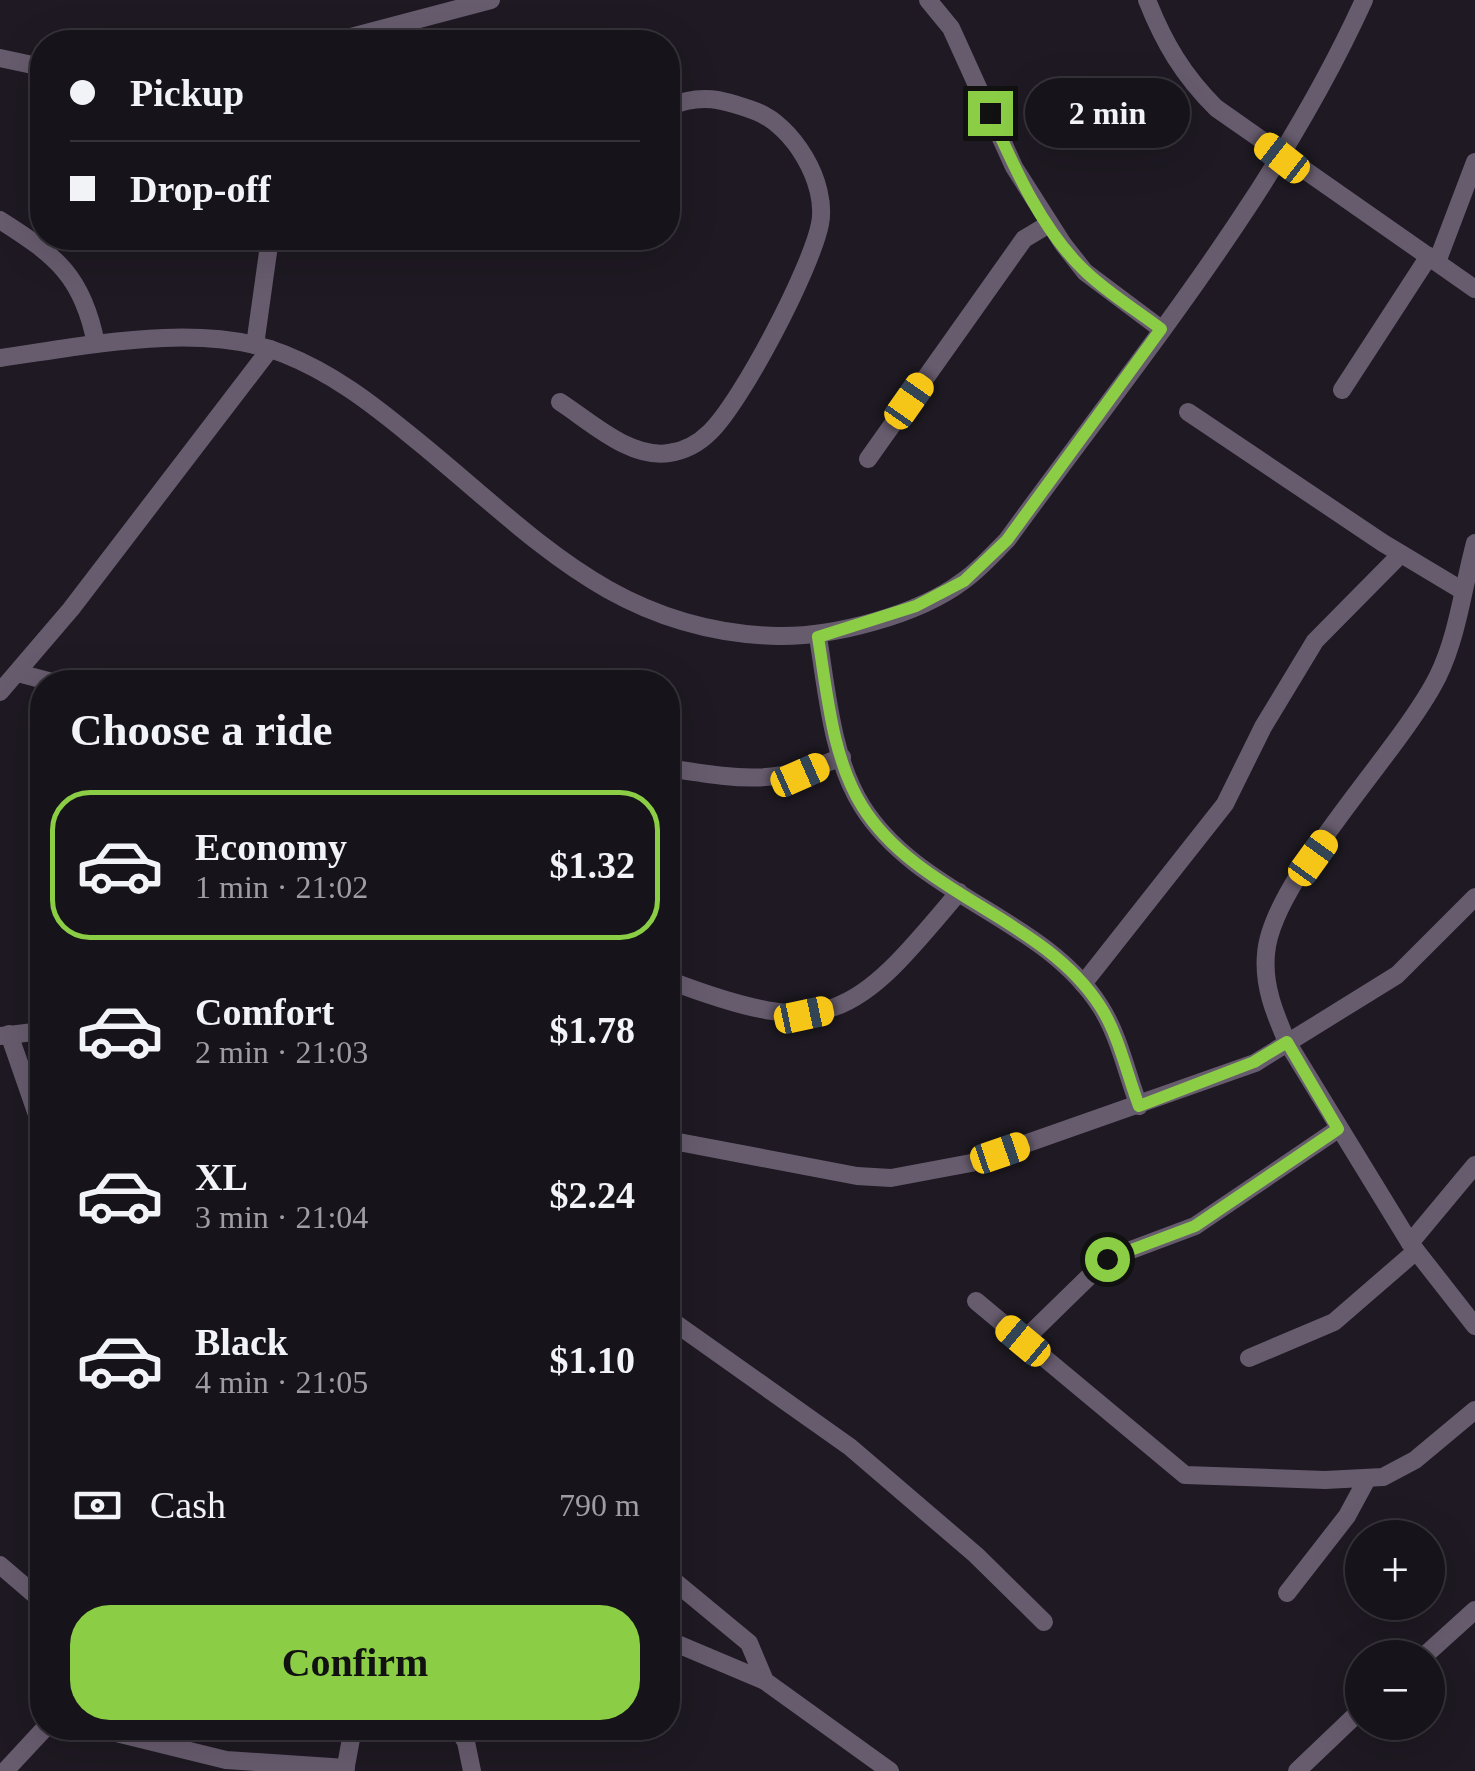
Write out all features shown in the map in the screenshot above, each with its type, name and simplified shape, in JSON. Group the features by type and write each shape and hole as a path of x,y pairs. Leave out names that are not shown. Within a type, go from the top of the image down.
{"street":[{"path":"377,30 491,0"},
{"path":"928,0 951,28 1014,167 1049,224 1085,272 1161,329"},
{"path":"1147,0 1188,80 1282,158 1475,289"},
{"path":"0,358 153,339 263,347 356,391 596,585 691,627 731,635 818,637 927,602 964,581 1007,540 1282,158 1331,73 1364,0"},
{"path":"0,58 30,64"},
{"path":"560,402 628,446 651,453 685,449 722,417 782,318 808,263 821,220 806,160 788,133 763,114 717,97 680,105"},
{"path":"1342,390 1433,259 1475,162"},
{"path":"0,220 30,242"},
{"path":"868,460 1024,239 1049,224"},
{"path":"41,250 82,290 96,344"},
{"path":"0,692 263,347 266,250"},
{"path":"1188,412 1462,591"},
{"path":"1475,544 1456,628 1438,677 1291,888 1270,928 1266,978 1287,1042 1338,1129 1413,1247 1475,1326"},
{"path":"1083,984 1225,804 1263,727 1316,641 1401,554"},
{"path":"818,637 842,756 861,805 882,833 1083,984 1102,1009 1139,1106"},
{"path":"680,770 757,780 800,775 842,756"},
{"path":"680,985 720,1000 783,1015 824,1011 852,1001 892,972 959,892"},
{"path":"680,1142 822,1172 891,1178 972,1163 1254,1062 1397,975 1475,898"},
{"path":"30,1032 5,1035 30,1099"},
{"path":"1023,1341 1107,1259 1195,1226 1338,1129"},
{"path":"1248,1358 1334,1322 1413,1247 1475,1165"},
{"path":"976,1301 1185,1475 1367,1480 1396,1472 1475,1410"},
{"path":"680,1326 850,1446 914,1499 1044,1622"},
{"path":"1287,1594 1347,1516 1367,1480"},
{"path":"0,1566 30,1591"},
{"path":"680,1586 750,1644 764,1681"},
{"path":"1442,1640 1475,1610"},
{"path":"680,1645 764,1681 890,1771"},
{"path":"1297,1771 1345,1725"},
{"path":"5,1771 34,1740"},
{"path":"145,1740 226,1760 346,1770 351,1740"},
{"path":"465,1740 472,1771"}],"route":[{"path":"990,113 1014,167 1085,272 1161,329 1007,540 964,581 916,606 818,637 845,772 861,805 882,833 906,855 986,908 1083,984 1102,1009 1139,1106 1254,1062 1287,1042 1338,1129 1195,1226 1107,1259"}]}
